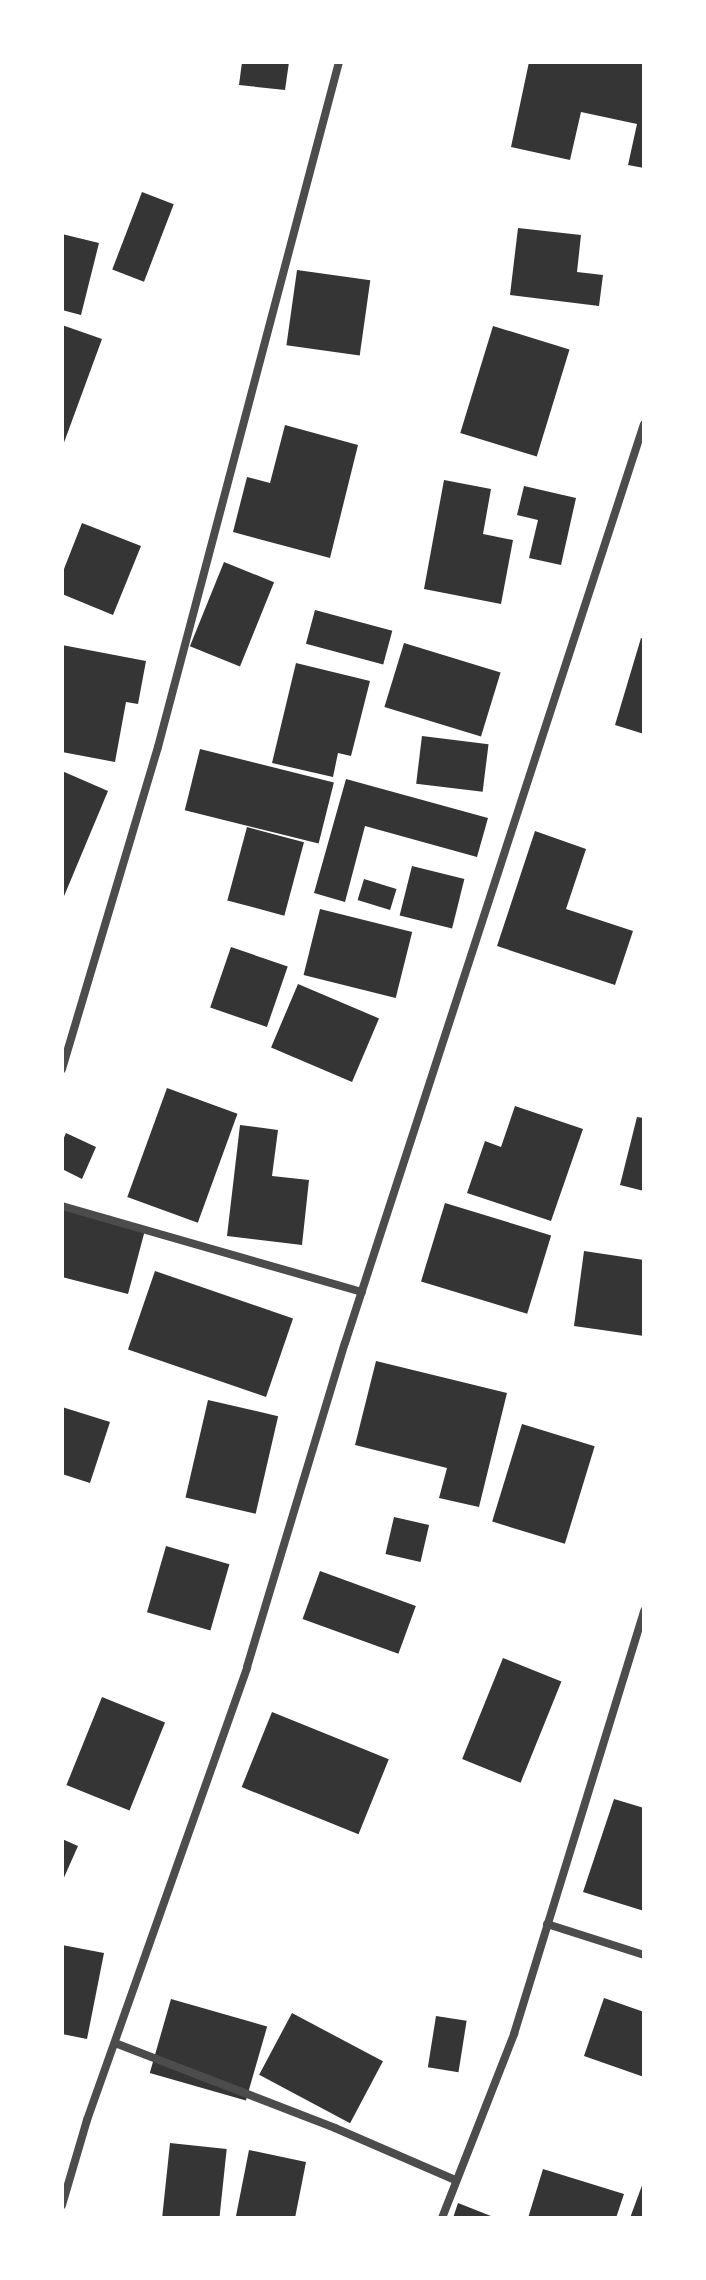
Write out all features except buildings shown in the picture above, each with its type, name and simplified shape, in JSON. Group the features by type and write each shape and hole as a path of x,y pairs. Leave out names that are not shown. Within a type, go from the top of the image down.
{"street":[{"path":"62,1069 158,747 339,62"},
{"path":"62,2205 115,2043 247,1667 362,1292 644,424"},
{"path":"62,1206 362,1292"},
{"path":"442,2218 514,2034 644,1611"},
{"path":"547,1924 644,1955"},
{"path":"115,2043 335,2128 455,2180"}]}
